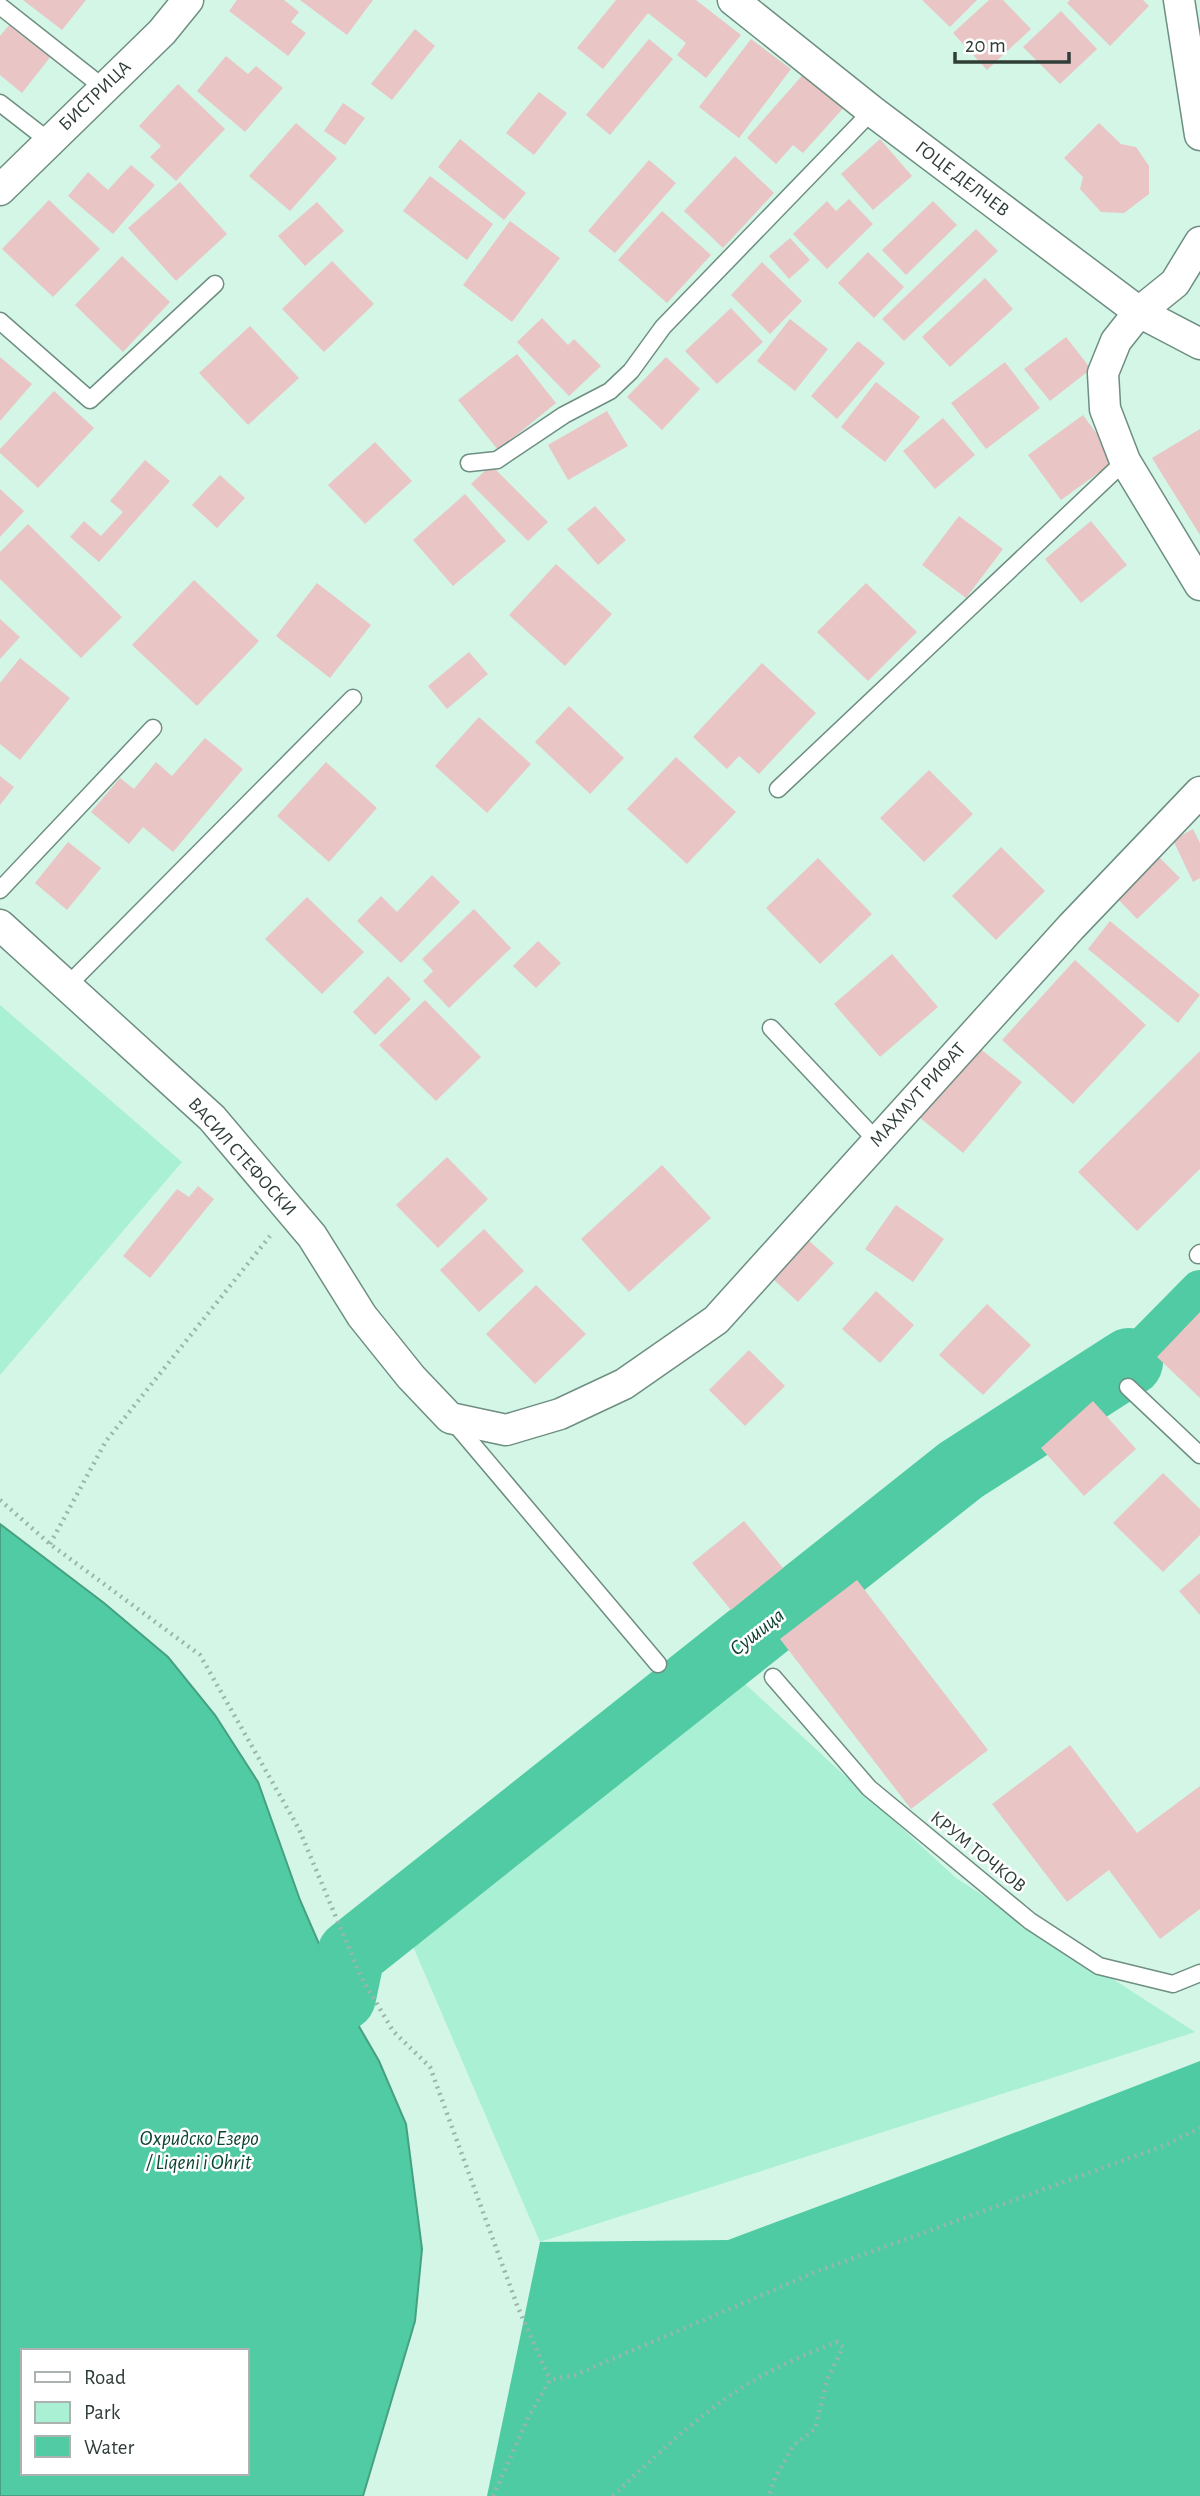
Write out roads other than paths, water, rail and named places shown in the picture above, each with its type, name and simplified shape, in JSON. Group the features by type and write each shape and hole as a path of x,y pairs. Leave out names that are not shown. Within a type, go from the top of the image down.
{"street":[{"name":"БИСТРИЦА","path":"0,190 162,32 188,0"},
{"name":"ГОЦЕ ДЕЛЧЕВ","path":"733,0 872,111 1139,312 1200,344"},
{"path":"1179,0 1200,135"},
{"path":"1200,242 1175,283 1139,312 1116,341 1103,373 1105,409 1125,461 1200,585"},
{"name":"МАХМУТ РИФАТ","path":"450,1418 506,1430 560,1415 624,1384 716,1320 1071,927 1200,792"},
{"name":"ВАСИЛ СТЕФОСКИ","path":"0,925 212,1118 312,1236 362,1316 411,1377 450,1418"}],"lane":[{"path":"0,6 104,88"},
{"path":"0,103 49,141"},
{"path":"469,463 497,460 564,415 610,391 631,371 663,327 872,111"},
{"path":"0,321 90,400 215,284"},
{"path":"778,789 1125,461"},
{"path":"68,985 353,698"},
{"path":"0,890 153,728"},
{"path":"771,1028 877,1141"},
{"path":"1128,1387 1200,1455"},
{"name":"ВАСИЛ СТЕФОСКИ","path":"450,1418 657,1664"},
{"name":"КРУМ ТОЧКОВ","path":"773,1677 869,1788 1030,1921 1099,1966 1174,1984 1200,1973"}],"water":[{"name":"Охридско Езеро / Liqeni i Ohrit","path":"0,1524 104,1603 168,1657 215,1715 258,1782 300,1900 342,1997 379,2061 406,2124 422,2249 415,2321 363,2496 0,2496"}],"waterway":[{"name":"Сушица","path":"1129,1362 1200,1290"},
{"name":"Сушица","path":"342,1997 351,1954 961,1470 1129,1362"}]}
